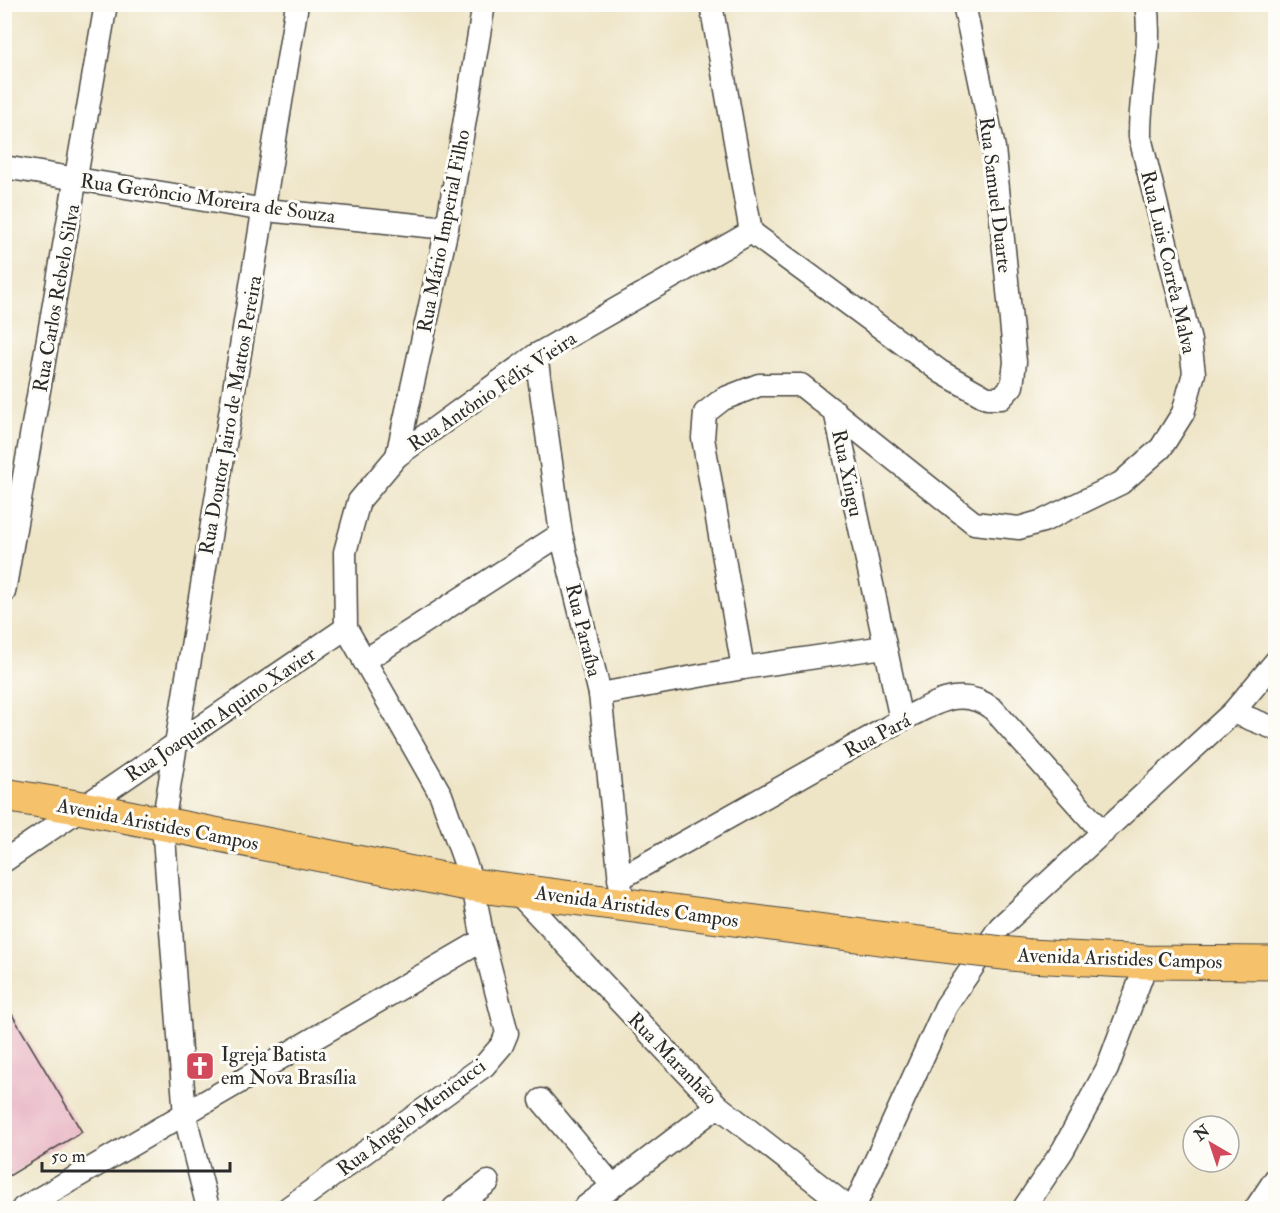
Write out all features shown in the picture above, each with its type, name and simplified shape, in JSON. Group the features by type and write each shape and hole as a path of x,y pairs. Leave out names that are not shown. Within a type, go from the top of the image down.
{"highway":[{"name":"Avenida Aristides Campos","path":"4,795 83,808 473,885 514,889 621,892 902,941 1029,956 1147,962 1275,963"}],"street":[{"name":"Rua Carlos Rebelo Silva","path":"4,591 106,4"},
{"name":"Rua Doutor Jairo de Mattos Pereira","path":"208,1209 185,1116 163,825 297,4"},
{"name":"Rua Mário Imperial Filho","path":"397,456 447,228 484,4"},
{"path":"711,4 751,232"},
{"name":"Rua Samuel Duarte","path":"751,232 941,372 987,398 1001,398 1012,386 1015,362 994,148 964,4"},
{"name":"Rua Luis Corrêa Malva","path":"835,411 974,523 1019,528 1043,521 1120,483 1161,448 1183,413 1194,373 1190,341 1176,279 1140,137 1140,110 1147,59 1146,4"},
{"name":"Rua Gerôncio Moreira de Souza","path":"4,167 264,210 447,228"},
{"name":"Rua Antônio Félix Vieira","path":"346,628 345,552 359,501 397,456 536,355 751,232"},
{"name":"Rua Paraíba","path":"536,355 561,534 600,694 621,892"},
{"name":"Rua Xingu","path":"743,668 708,476 703,438 705,413 723,399 759,384 801,385 835,411 901,720"},
{"path":"364,660 561,534"},
{"path":"346,628 441,795 473,885"},
{"name":"Rua Joaquim Aquino Xavier","path":"4,861 346,628"},
{"path":"600,694 743,668 884,647"},
{"path":"852,1209 946,1006 1000,927 1233,712 1275,661"},
{"name":"Rua Pará","path":"621,892 901,720 950,698 965,696 980,699 1012,728 1103,833"},
{"path":"1233,712 1275,729"},
{"name":"Rua Ângelo Menicucci","path":"288,1209 484,1066 502,1045 507,1033 483,940 473,885"},
{"name":"Rua Maranhão","path":"514,889 718,1106 852,1209"},
{"path":"23,1209 483,940"},
{"path":"1024,1209 1063,1150 1107,1069 1147,962"},
{"path":"540,1100 612,1185"},
{"path":"584,1209 612,1185 718,1106"},
{"path":"1256,1209 1275,1178"},
{"path":"454,1209 488,1182"}],"building":[{"path":"4,1001 82,1132 4,1179"}],"place":[{"name":"Igreja Batista em Nova Brasília","path":"200,1066"}]}
